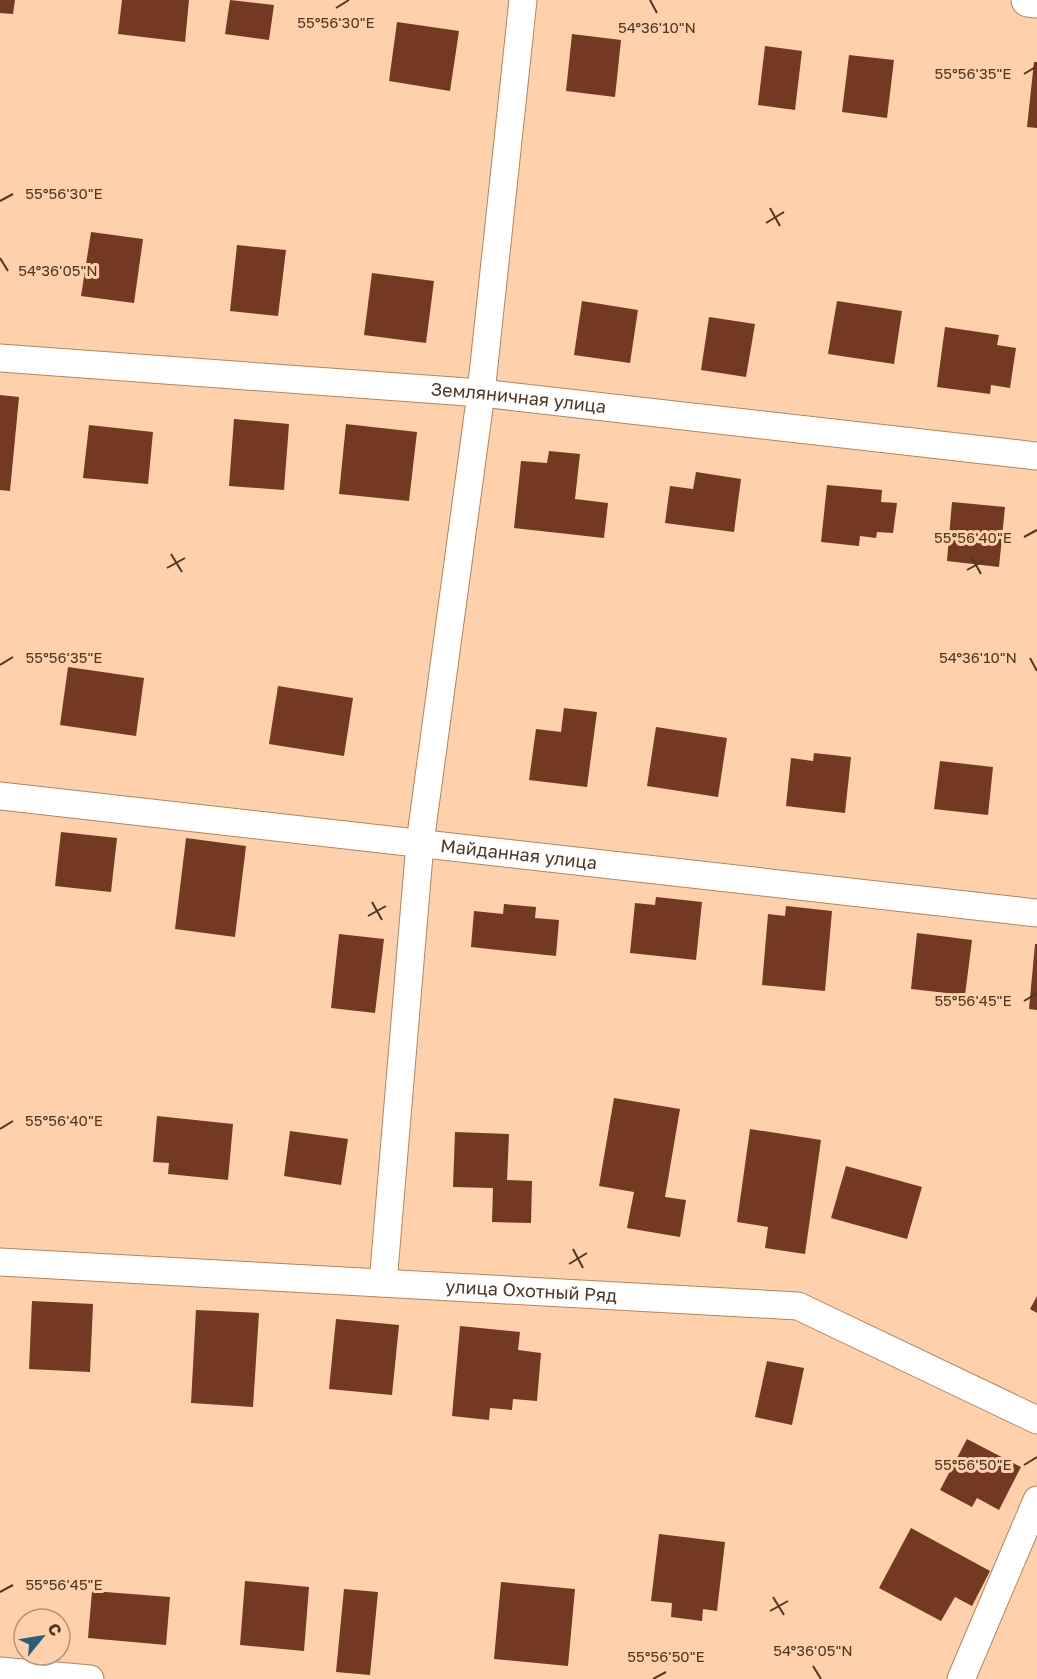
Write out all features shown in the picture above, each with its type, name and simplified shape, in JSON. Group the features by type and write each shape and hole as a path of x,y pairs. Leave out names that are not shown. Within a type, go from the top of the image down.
{"street":[{"path":"383,1283 420,843 481,393 523,0"},
{"path":"1028,0 1037,1"},
{"name":"Земляничная улица","path":"0,358 481,393 1037,456"},
{"name":"Майданная улица","path":"0,796 1037,913"},
{"name":"улица Охотный Ряд","path":"0,1262 798,1306 1037,1420"},
{"path":"961,1679 1037,1500"},
{"path":"0,1671 90,1679"}],"building":[{"path":"0,0 15,0 13,14 0,13"},
{"path":"122,0 189,0 185,42 118,34"},
{"path":"230,0 274,5 269,40 225,34"},
{"path":"397,22 459,31 450,91 389,81"},
{"path":"572,34 621,40 615,97 566,91"},
{"path":"765,46 802,51 795,110 758,105"},
{"path":"849,55 894,60 887,118 842,112"},
{"path":"1034,62 1037,62 1037,128 1027,127"},
{"path":"91,232 143,239 134,303 81,296"},
{"path":"237,245 286,250 278,316 230,311"},
{"path":"372,273 434,281 426,343 364,335"},
{"path":"582,301 638,310 630,363 574,355"},
{"path":"837,301 902,311 894,364 828,354"},
{"path":"709,317 755,324 746,377 701,370"},
{"path":"945,327 999,335 997,345 1016,348 1010,388 991,385 990,394 937,387"},
{"path":"0,395 19,397 10,491 0,490"},
{"path":"234,419 289,424 284,490 229,486"},
{"path":"346,424 417,432 409,501 339,494"},
{"path":"89,425 153,432 148,484 83,478"},
{"path":"549,451 580,454 575,499 608,503 604,538 514,528 521,461 547,463"},
{"path":"696,472 741,479 734,532 665,523 670,486 693,489"},
{"path":"827,485 882,490 881,502 897,503 893,533 877,532 876,538 860,536 859,546 821,542"},
{"path":"952,502 1005,507 999,567 947,561"},
{"path":"68,667 144,678 136,736 60,725"},
{"path":"278,686 353,698 344,756 269,744"},
{"path":"564,708 597,712 587,787 529,780 536,729 561,732"},
{"path":"656,727 727,738 718,797 647,786"},
{"path":"814,753 851,757 845,813 786,806 791,758 813,761"},
{"path":"940,761 993,767 988,815 934,809"},
{"path":"61,832 117,838 111,892 55,886"},
{"path":"186,838 246,846 235,937 175,929"},
{"path":"656,897 702,902 696,960 630,953 635,903 655,905"},
{"path":"504,904 536,907 535,918 559,920 556,956 471,947 474,911 503,914"},
{"path":"786,906 832,911 825,991 762,985 768,914 785,916"},
{"path":"917,933 972,940 965,995 911,989"},
{"path":"339,934 384,939 375,1013 331,1008"},
{"path":"1035,944 1037,944 1037,1010 1029,1009"},
{"path":"614,1098 680,1109 665,1197 686,1200 680,1237 627,1228 634,1192 599,1186"},
{"path":"157,1116 233,1124 228,1180 168,1174 169,1163 153,1162"},
{"path":"750,1129 821,1140 805,1254 765,1248 768,1227 737,1222"},
{"path":"290,1131 348,1139 341,1185 284,1176"},
{"path":"455,1132 509,1134 507,1180 532,1181 531,1223 492,1222 493,1188 453,1187"},
{"path":"846,1166 922,1187 907,1239 831,1218"},
{"path":"1037,1296 1037,1313 1030,1309"},
{"path":"32,1301 93,1304 90,1372 29,1369"},
{"path":"196,1310 259,1313 253,1407 191,1403"},
{"path":"336,1319 399,1325 392,1395 329,1389"},
{"path":"460,1326 520,1332 518,1350 541,1353 537,1401 513,1399 512,1410 490,1408 489,1420 452,1416"},
{"path":"767,1361 804,1368 792,1425 755,1417"},
{"path":"967,1439 1021,1467 999,1510 977,1498 972,1507 940,1490"},
{"path":"911,1528 990,1571 972,1606 955,1597 941,1621 879,1588"},
{"path":"659,1534 725,1542 717,1611 703,1609 702,1621 671,1617 672,1603 651,1601"},
{"path":"245,1581 309,1587 304,1651 240,1645"},
{"path":"501,1582 575,1589 568,1666 494,1659"},
{"path":"344,1589 378,1592 370,1675 336,1672"},
{"path":"92,1591 170,1597 166,1645 88,1638"}]}
